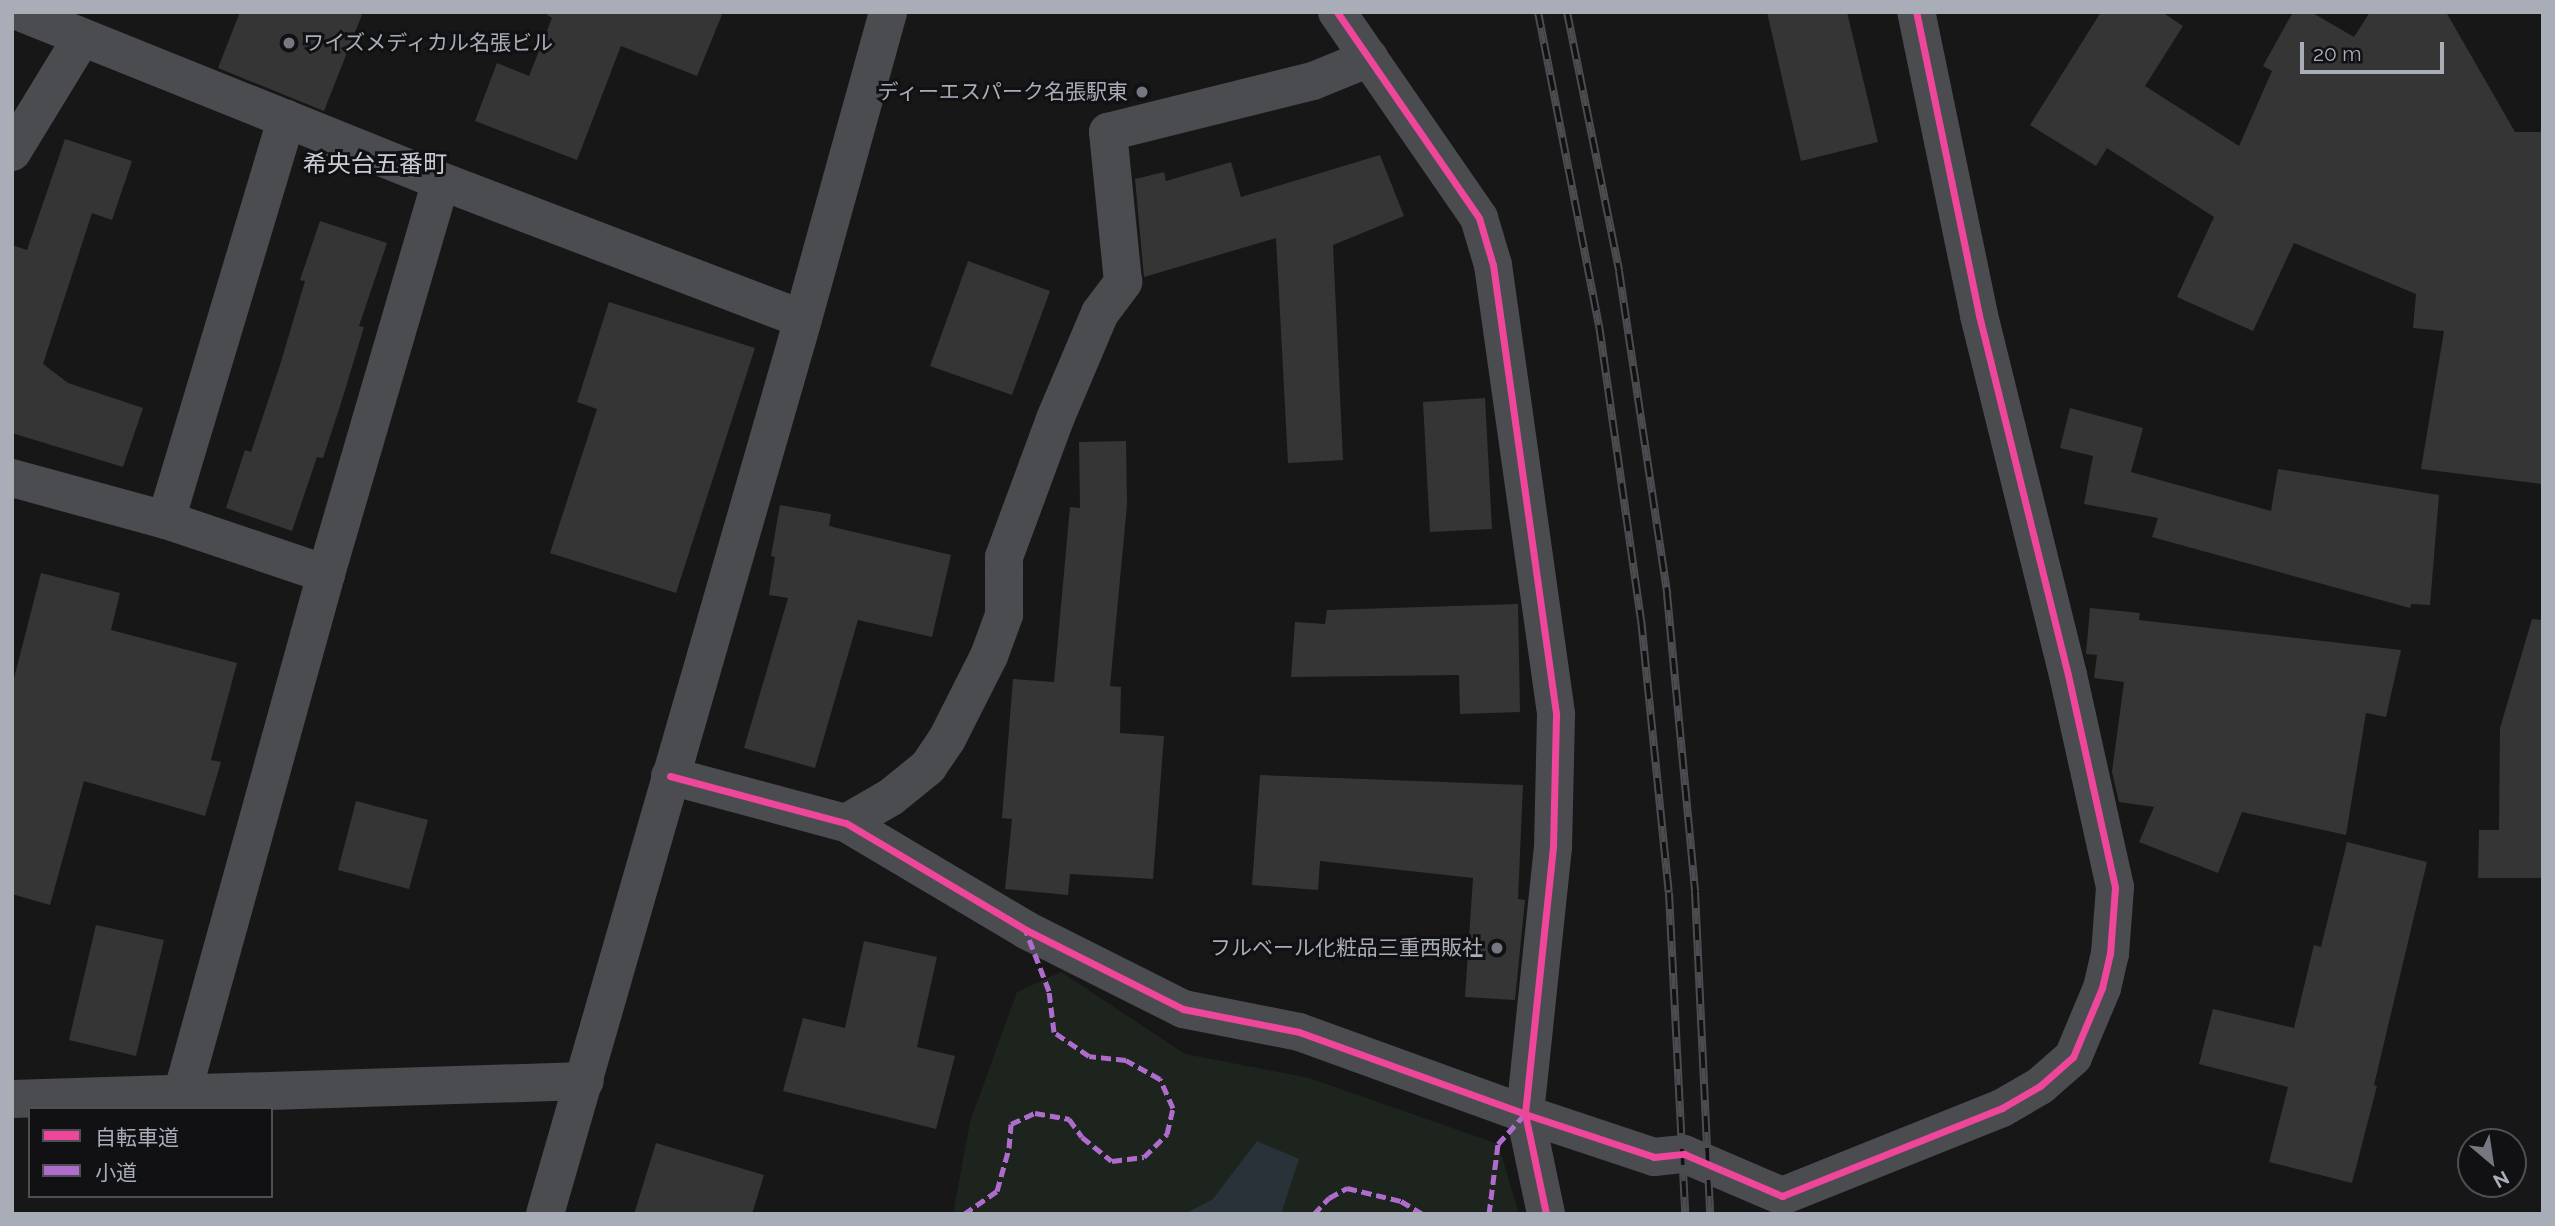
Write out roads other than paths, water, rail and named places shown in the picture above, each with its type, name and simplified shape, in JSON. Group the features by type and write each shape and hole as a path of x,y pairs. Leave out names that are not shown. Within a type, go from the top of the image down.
{"street":[{"path":"20,12 81,39 441,181 803,319"},
{"path":"545,1214 586,1081 888,12"},
{"path":"1337,12 1479,218 1493,265 1556,715 1553,847 1525,1114 1546,1214"},
{"path":"670,776 846,823 1026,930 1183,1009 1299,1032 1525,1114 1654,1157 1684,1154 1782,1196 2002,1108 2040,1086 2073,1057 2102,988 2110,954 2115,887 2068,675 1979,315 1916,12"},
{"path":"12,152 81,39"},
{"path":"846,823 891,797 928,767 947,739 989,656 1004,615 1004,557 1055,419 1062,409 1100,313 1123,282 1108,132 1313,81 1369,58"},
{"path":"166,520 286,119"},
{"path":"182,1094 326,574 441,181"},
{"path":"12,478 166,520 326,574"},
{"path":"12,1099 586,1081"}],"railway":[{"path":"1538,12 1599,325 1641,619 1669,893 1685,1214"},
{"path":"1567,12 1619,271 1667,594 1695,892 1710,1214"}],"place":[{"name":"ワイズメディカル名張ビル","path":"289,43"},
{"name":"ディーエスパーク名張駅東","path":"1142,92"},
{"name":"フルベール化粧品三重西販社","path":"1497,948"}],"district":[{"name":"希央台五番町","path":"375,164"}]}
